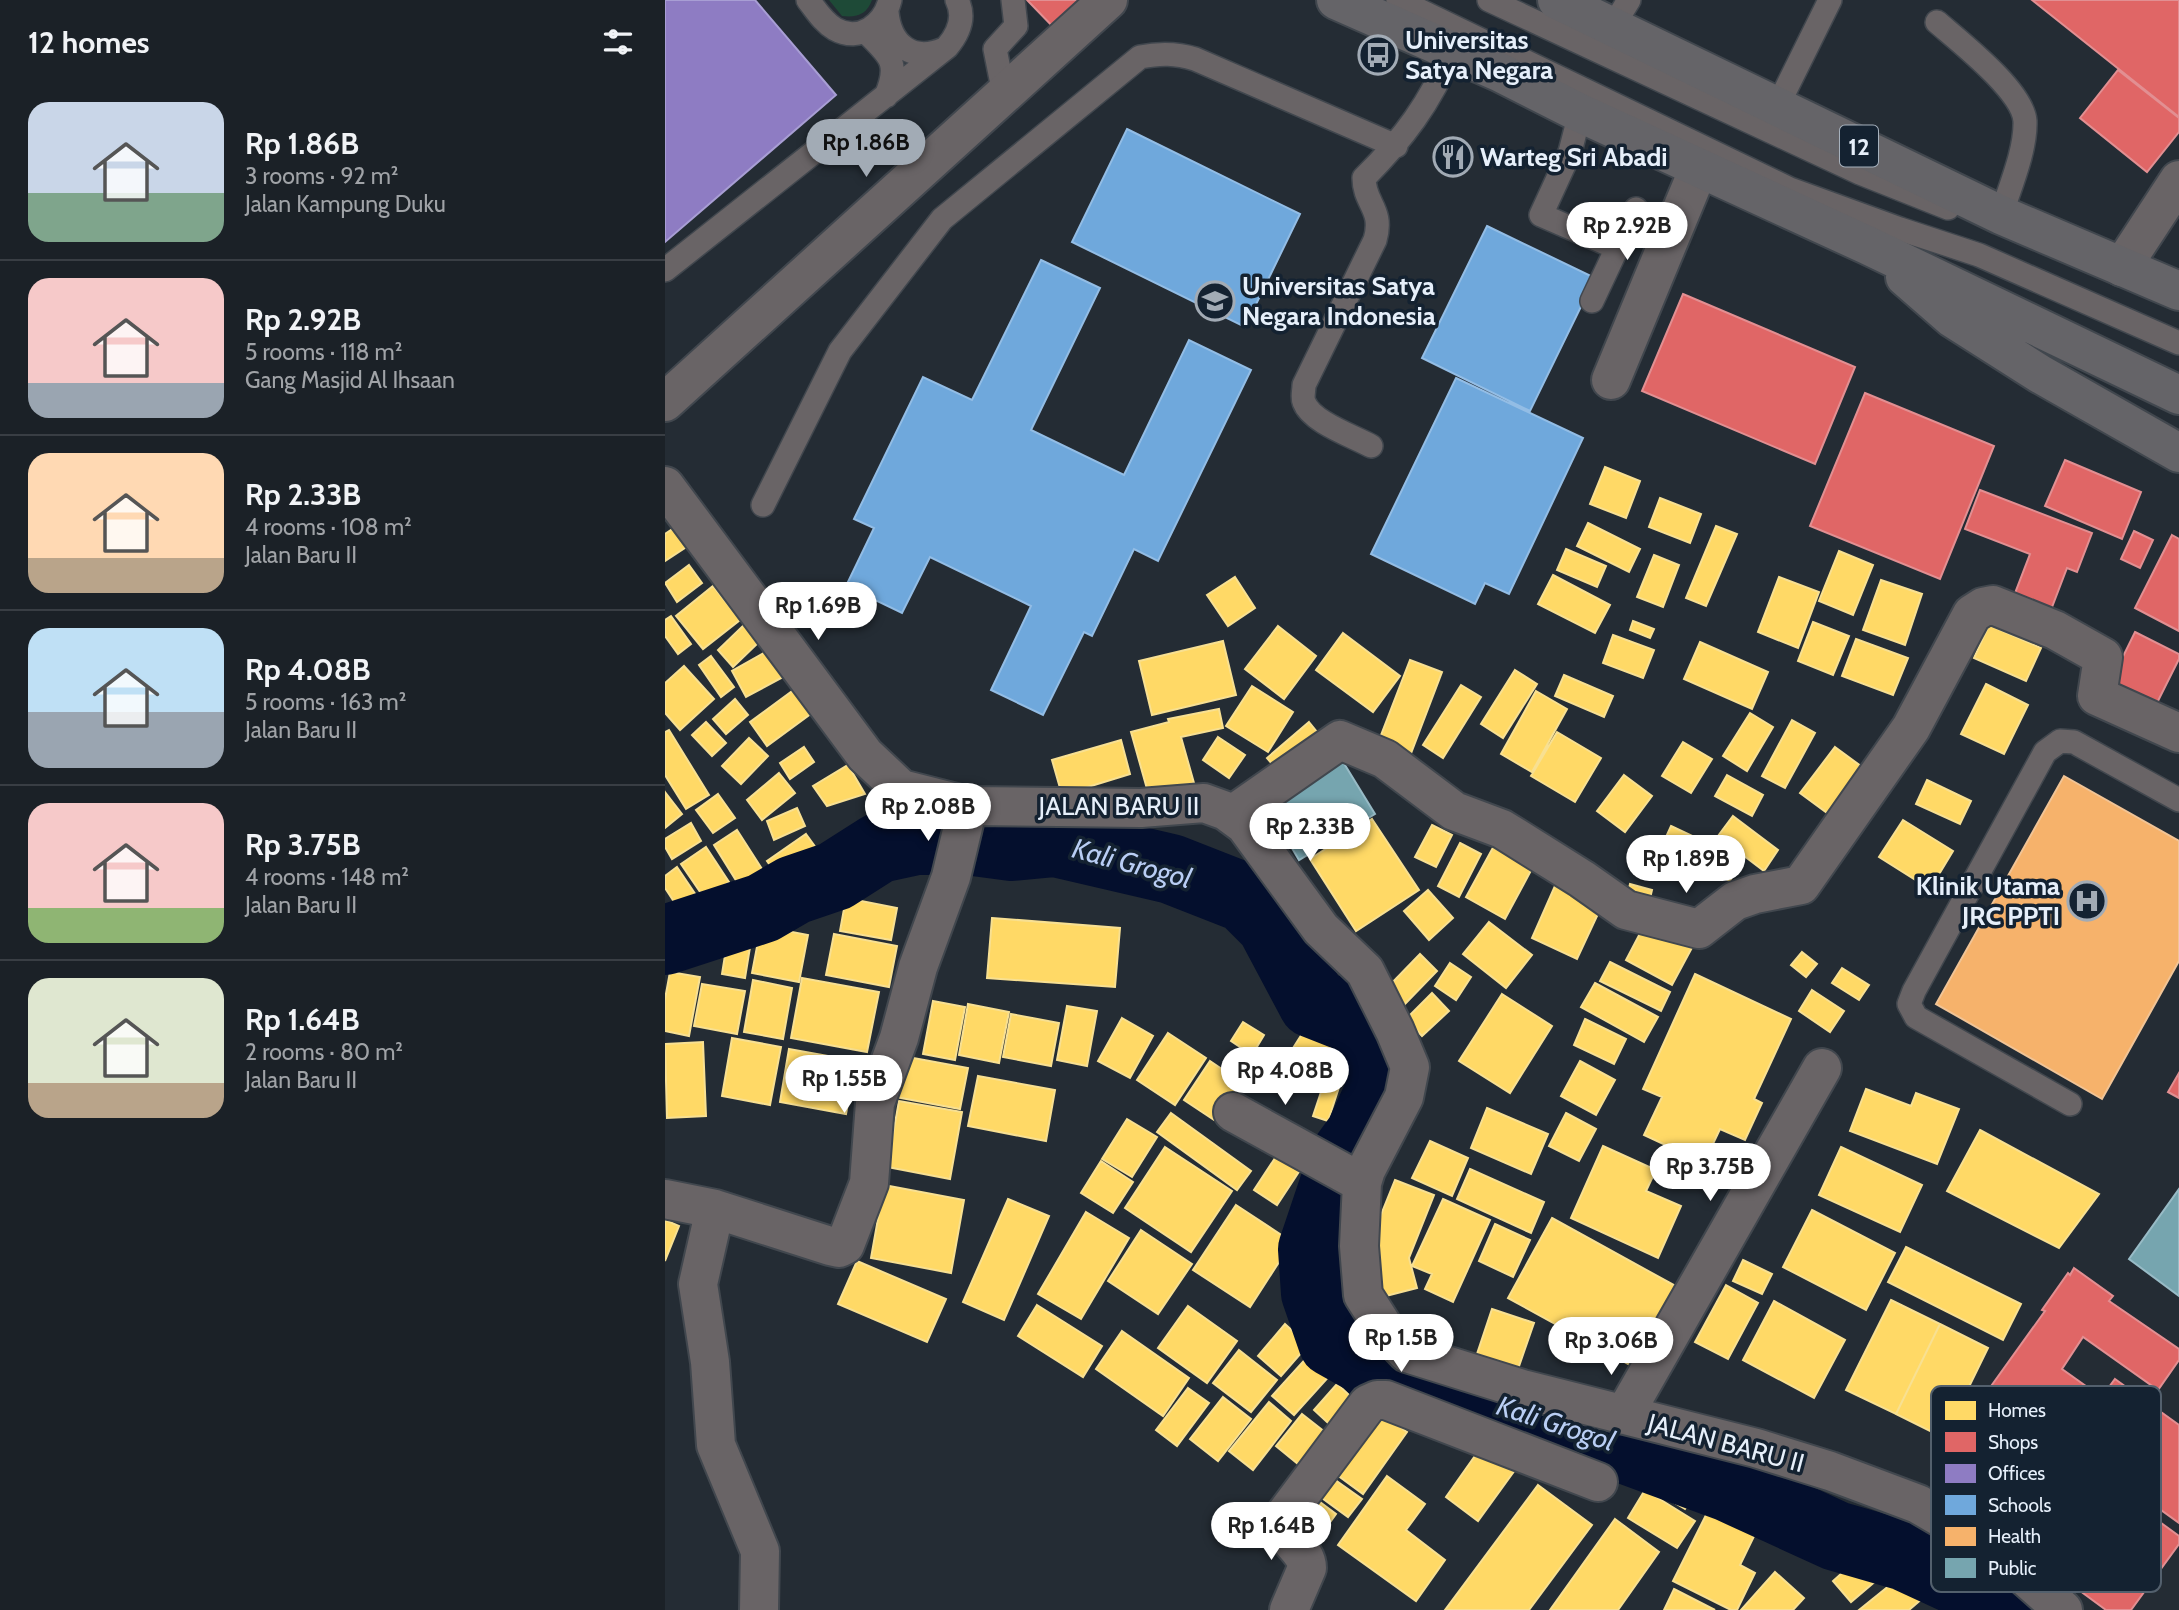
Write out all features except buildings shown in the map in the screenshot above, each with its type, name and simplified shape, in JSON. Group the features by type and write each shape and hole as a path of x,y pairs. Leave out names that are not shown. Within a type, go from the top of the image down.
{"highway":[{"path":"1336,0 1453,51 1795,213 1884,237 2179,395"},
{"name":"12","path":"1557,0 1621,13 1777,107 2001,215 2179,291"},
{"path":"1884,237 1952,318 2040,374 2179,453"}],"street":[{"path":"665,402 1108,0"},
{"path":"1611,380 1699,168"},
{"path":"2122,267 2179,180"},
{"name":"JALAN BARU II","path":"665,486 865,755 901,789 966,814 1141,808 1203,803 1226,811 1245,825 1321,929 1365,971 1410,1068 1404,1097 1366,1170 1337,1170 1359,1247 1363,1296 1386,1331 1407,1353 1522,1389 1756,1448 1830,1471 1918,1504 1931,1512"},
{"path":"1232,815 1341,740 1385,759 1454,811 1502,829 1626,910 1699,929 1735,901 1801,885 1911,728 1972,614 1983,607 1993,605 2055,630 2103,657 2097,696 2179,733"},
{"path":"665,1199 715,1209 830,1246 839,1248 845,1245 869,1183 875,1103 898,1038 918,967 951,877 966,814"},
{"path":"1624,1415 1822,1068"},
{"path":"1233,1112 1337,1170"},
{"path":"715,1209 698,1284 710,1362 716,1445 760,1552 759,1610"},
{"path":"1289,1610 1307,1568 1307,1561 1282,1528 1282,1519 1368,1404 1377,1400 1386,1400 1598,1482"},
{"name":"JALAN BARU II","path":"2043,1592 2063,1610"}],"lane":[{"path":"808,0 825,22 837,30 852,34 866,32 879,24 889,6"},
{"path":"665,270 947,47 957,35 961,21 957,0"},
{"path":"1004,94 995,49 1016,26 1013,0"},
{"path":"1398,0 1884,237 1979,256 2179,343"},
{"path":"1489,0 1860,173 2089,267 2179,308"},
{"path":"1777,107 1831,0"},
{"path":"889,6 892,33 906,49 919,54 934,53 947,47"},
{"path":"1937,22 2011,90 2025,119 2020,155 2001,215"},
{"path":"866,32 881,46 892,63 894,76 886,96"},
{"path":"1371,446 1317,418 1309,411 1303,399 1304,385 1379,227 1377,213 1364,187 1364,178 1396,146 1437,87 1453,51"},
{"path":"763,505 840,351 942,219 1140,57 1177,53 1195,59 1396,146"},
{"path":"1580,113 1570,152 1541,215 1617,248"},
{"path":"1592,301 1636,209"},
{"path":"2070,1104 1916,1017 1909,1004 1920,979 2045,752 2060,741 2074,742 2175,790"}],"green space":[{"path":"829,0 872,0 864,12 857,16 842,16"}],"waterway":[{"name":"Kali Grogol","path":"665,940 763,908 794,890 835,876 879,848 916,840 967,840 1012,846 1055,842 1171,869 1245,898 1271,924 1313,1003 1351,1018 1370,1033 1382,1057 1385,1080 1360,1135 1344,1157 1313,1249 1316,1293 1333,1342 1365,1360 1383,1378 1423,1383 1532,1410 1604,1441 1729,1487 1836,1536 1905,1556 1931,1568"},
{"name":"Kali Grogol","path":"1982,1592 2008,1610"}],"place":[{"name":"Universitas Satya Negara","path":"1378,55"},
{"name":"Warteg Sri Abadi","path":"1453,157"},
{"name":"Universitas Satya Negara Indonesia","path":"1215,301"},
{"name":"Klinik Utama JRC PPTI","path":"2087,901"}]}
